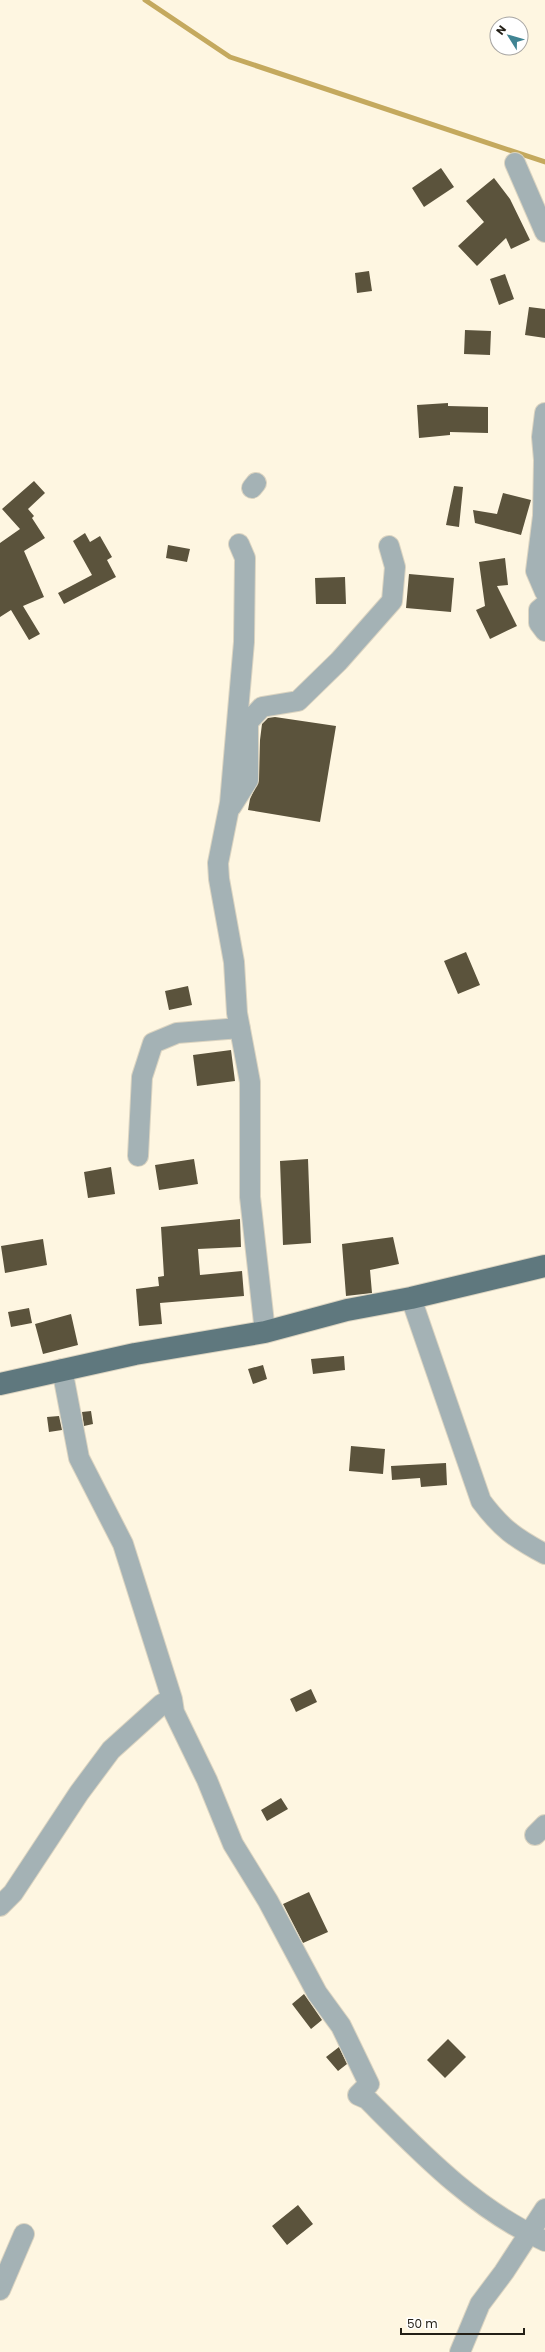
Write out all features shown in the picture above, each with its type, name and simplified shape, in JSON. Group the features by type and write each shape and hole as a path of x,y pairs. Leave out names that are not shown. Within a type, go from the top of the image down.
{"main road":[{"path":"0,1384 135,1354 264,1332 361,1307 411,1298 545,1266"}],"street":[{"path":"515,163 545,232"},
{"path":"545,413 542,437 544,460 544,516 536,571 545,592"},
{"path":"238,544 245,558 244,642 228,812 218,863 219,879 234,962 240,1028 250,1082 250,1197 264,1332"},
{"path":"228,812 248,780 248,722 262,707 298,701 339,661 392,601 395,566 389,546"},
{"path":"545,605 539,610 539,623 545,630"},
{"path":"138,1156 142,1077 153,1043 177,1033 240,1028"},
{"path":"411,1298 481,1501 497,1523 517,1539 545,1554"},
{"path":"62,1369 79,1458 123,1544 172,1699 174,1712 207,1780 233,1844 268,1901 317,1993 341,2026 369,2084 358,2095 367,2098 429,2161 497,2214 536,2237"},
{"path":"0,1906 13,1893 79,1793 111,1750 162,1704 172,1699"},
{"path":"460,2352 480,2304 504,2272 536,2237 545,2209"},
{"path":"0,2290 24,2234"}],"building":[{"path":"441,168 454,187 424,207 412,188"},
{"path":"494,178 510,199 530,240 511,249 506,238 477,266 458,246 484,222 466,201"},
{"path":"369,271 372,291 357,293 355,273"},
{"path":"505,274 514,299 499,305 490,279"},
{"path":"529,307 545,309 545,338 525,335"},
{"path":"465,330 491,331 490,355 464,354"},
{"path":"448,403 448,406 488,407 488,433 450,432 450,435 419,438 417,405"},
{"path":"34,481 45,493 28,509 34,516 32,518 45,538 24,551 44,597 23,606 40,634 29,640 11,610 0,617 0,543 20,529 2,509"},
{"path":"454,486 463,487 459,527 446,525"},
{"path":"503,493 531,500 521,535 475,523 473,510 497,514"},
{"path":"85,533 90,542 100,536 112,557 107,560 116,577 64,604 58,593 92,575 73,541"},
{"path":"168,545 190,549 187,562 166,558"},
{"path":"505,558 508,585 497,586 517,626 490,639 476,610 485,606 479,562"},
{"path":"409,574 454,578 451,612 406,608"},
{"path":"345,577 346,604 316,604 315,578"},
{"path":"275,717 336,726 320,822 248,810 250,799 259,780 262,724 268,718"},
{"path":"466,952 480,985 458,994 444,961"},
{"path":"188,986 192,1005 169,1010 165,991"},
{"path":"231,1050 235,1081 197,1086 193,1055"},
{"path":"194,1159 198,1184 159,1190 155,1165"},
{"path":"308,1159 311,1243 283,1245 280,1161"},
{"path":"111,1167 115,1194 88,1198 84,1172"},
{"path":"240,1219 241,1247 198,1249 200,1275 242,1271 244,1296 160,1303 162,1324 139,1326 136,1289 159,1286 158,1277 164,1276 161,1227"},
{"path":"393,1237 399,1264 370,1270 372,1293 346,1296 342,1244"},
{"path":"43,1239 47,1265 5,1273 1,1246"},
{"path":"29,1308 32,1323 11,1327 8,1312"},
{"path":"71,1314 78,1345 43,1354 35,1324"},
{"path":"344,1356 345,1370 313,1374 311,1359"},
{"path":"263,1365 267,1379 253,1384 248,1369"},
{"path":"91,1411 93,1424 84,1426 82,1412"},
{"path":"59,1416 62,1430 49,1432 47,1417"},
{"path":"351,1446 385,1449 383,1474 349,1471"},
{"path":"446,1463 447,1485 421,1487 420,1478 392,1480 391,1466"},
{"path":"311,1689 317,1702 296,1712 290,1699"},
{"path":"281,1798 288,1809 267,1821 261,1810"},
{"path":"309,1892 328,1932 303,1943 283,1904"},
{"path":"304,1994 322,2020 311,2029 292,2004"},
{"path":"448,2039 466,2057 445,2078 427,2060"},
{"path":"339,2047 347,2064 338,2071 326,2057"},
{"path":"298,2205 313,2224 287,2245 272,2226"}],"waterway":[{"path":"145,0 230,57 545,162"}]}
